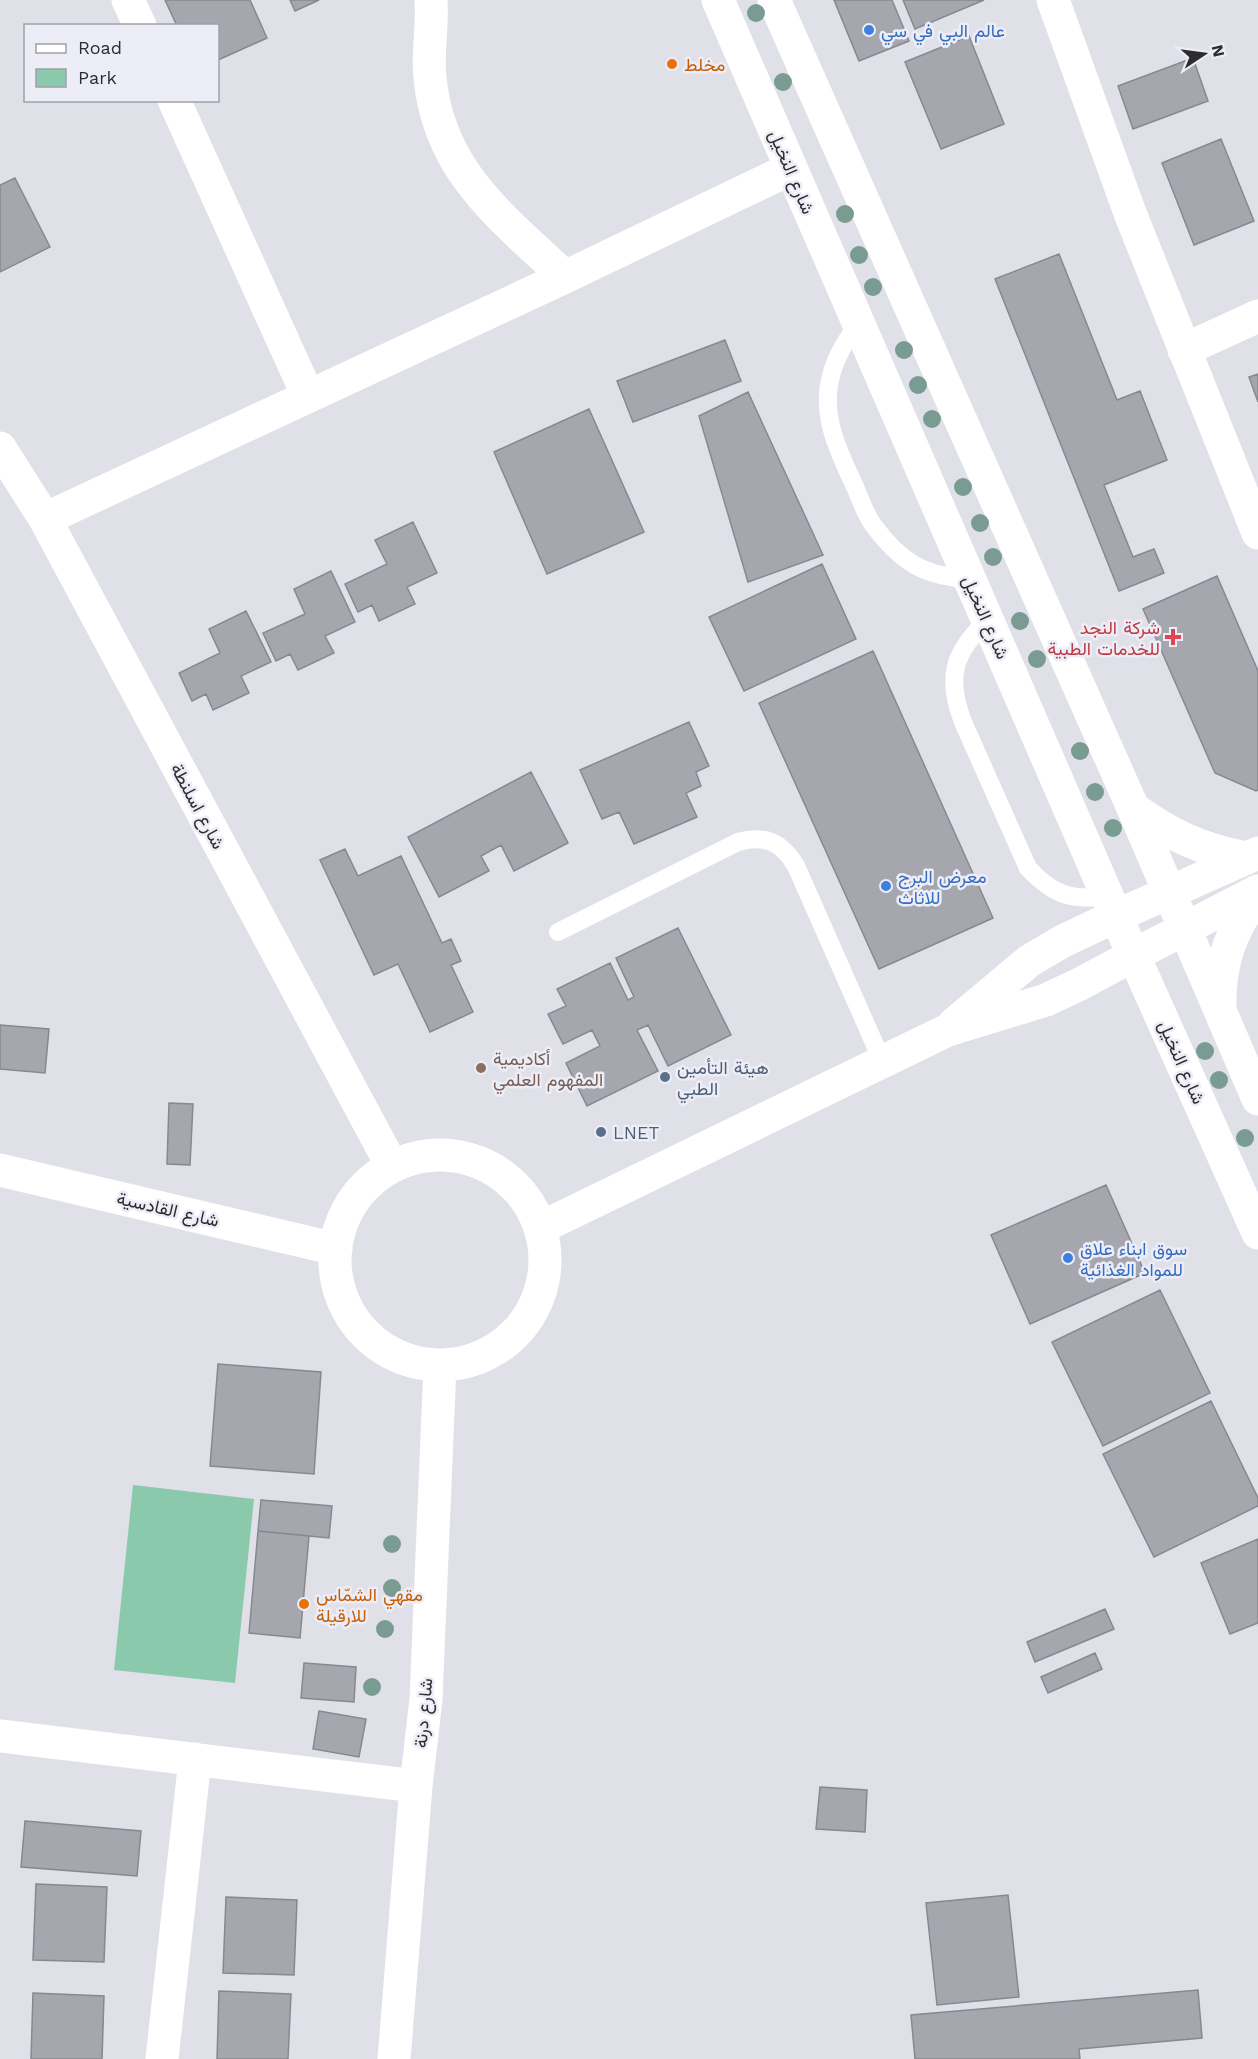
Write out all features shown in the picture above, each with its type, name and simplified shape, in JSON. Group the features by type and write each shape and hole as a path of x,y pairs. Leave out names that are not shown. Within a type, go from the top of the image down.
{"street":[{"path":"128,0 139,24"},
{"path":"432,0 429,76 439,123 447,146 475,189 566,277"},
{"name":"شارع النخيل","path":"718,0 1112,906 1258,1233"},
{"path":"774,0 1132,808 1258,1099"},
{"path":"1053,0 1130,213 1258,533"},
{"path":"175,102 308,396"},
{"path":"45,519 566,277 790,169"},
{"path":"1184,350 1258,316"},
{"name":"شارع اسلنطة","path":"0,448 45,519 392,1166"},
{"path":"1132,808 1158,827 1186,841 1215,852 1252,856"},
{"path":"948,1030 1029,961 1062,942 1112,906 1168,892 1252,856"},
{"path":"540,1228 948,1030 1046,1000 1258,891"},
{"path":"1220,1011 1220,984 1225,957 1234,931 1248,907 1258,896"},
{"path":"442,1155 468,1158 492,1168 513,1184 529,1204 540,1228 545,1256 543,1284 532,1311 516,1334 494,1351 468,1362 440,1365 415,1362 392,1353 371,1339 360,1327 342,1298 336,1274 336,1249 340,1228 348,1209 359,1192 375,1178 392,1166 416,1157 442,1155"},
{"name":"شارع القادسية","path":"0,1170 336,1249"},
{"name":"شارع درنة","path":"394,2059 416,1786 426,1699 440,1365"},
{"path":"0,1736 416,1786"},
{"path":"162,2059 195,1760"}],"lane":[{"path":"858,324 844,343 834,364 828,386 831,432 840,454 872,524 891,547 914,564 941,576 970,580"},
{"path":"988,620 971,635 959,655 954,677 955,701 963,722 1028,868 1044,885 1064,895 1112,906"},
{"path":"558,932 738,842 751,838 765,839 778,844 789,853 796,866 883,1062"}],"green space":[{"path":"133,1485 254,1499 235,1683 114,1670"}],"building":[{"path":"165,0 250,0 267,38 219,60 219,24 176,24"},
{"path":"290,0 319,0 295,11"},
{"path":"834,0 892,0 909,41 859,61"},
{"path":"903,0 984,0 915,29"},
{"path":"969,36 1004,124 941,149 905,62"},
{"path":"1193,58 1208,101 1133,129 1118,86"},
{"path":"1221,139 1254,221 1194,245 1162,163"},
{"path":"15,178 50,247 0,272 0,185"},
{"path":"1059,254 1117,400 1140,391 1167,460 1104,485 1133,557 1154,549 1164,573 1119,591 995,279"},
{"path":"725,340 741,381 633,422 617,381"},
{"path":"1258,374 1258,402 1249,377"},
{"path":"748,392 823,555 748,582 699,416"},
{"path":"589,409 644,532 547,574 494,452"},
{"path":"413,522 437,573 407,587 415,604 379,621 372,605 358,612 345,584 387,564 375,540"},
{"path":"822,564 856,639 744,691 709,617"},
{"path":"331,571 355,622 325,636 334,653 298,670 290,654 276,661 263,633 305,614 294,589"},
{"path":"1217,576 1258,671 1258,790 1256,791 1215,773 1143,609"},
{"path":"246,611 271,662 241,676 249,693 213,710 206,694 192,701 179,673 220,653 209,629"},
{"path":"873,651 993,918 879,969 759,703"},
{"path":"689,722 709,766 696,772 701,786 686,793 697,817 634,844 619,812 602,819 580,770"},
{"path":"531,772 568,843 514,871 501,845 481,856 489,871 439,897 408,837"},
{"path":"345,849 358,876 401,856 442,943 451,939 461,961 451,965 473,1012 430,1032 398,964 374,975 320,860"},
{"path":"678,928 731,1035 668,1066 648,1025 637,1030 658,1071 587,1106 566,1063 600,1046 592,1030 563,1044 548,1014 566,1006 557,989 610,963 628,1000 634,997 616,958"},
{"path":"0,1025 49,1029 45,1073 0,1069"},
{"path":"169,1103 193,1104 190,1165 167,1164"},
{"path":"1106,1185 1145,1273 1030,1324 991,1235"},
{"path":"1160,1290 1210,1393 1103,1446 1052,1342"},
{"path":"218,1364 321,1372 314,1474 210,1466"},
{"path":"1211,1401 1258,1498 1258,1506 1154,1557 1103,1454"},
{"path":"261,1500 332,1506 329,1538 258,1531"},
{"path":"258,1531 309,1536 300,1638 249,1633"},
{"path":"1258,1539 1258,1623 1230,1634 1201,1563"},
{"path":"1105,1609 1114,1629 1035,1662 1027,1642"},
{"path":"1095,1653 1102,1669 1048,1693 1041,1677"},
{"path":"304,1663 356,1667 354,1702 301,1698"},
{"path":"319,1711 366,1719 359,1757 313,1749"},
{"path":"820,1787 867,1790 865,1832 816,1829"},
{"path":"25,1821 141,1831 137,1876 21,1867"},
{"path":"36,1884 107,1887 104,1962 33,1960"},
{"path":"1008,1895 1019,1997 937,2005 926,1903"},
{"path":"226,1897 297,1900 294,1975 223,1973"},
{"path":"1198,1990 1202,2038 1079,2049 1080,2059 915,2059 911,2015"},
{"path":"219,1991 291,1994 288,2059 217,2059"},
{"path":"33,1993 104,1996 102,2059 31,2059"}],"place":[{"name":"عالم البي في سي","path":"869,30"},
{"name":"مخلط","path":"672,64"},
{"name":"شركة النجد للخدمات الطبية","path":"1173,637"},
{"name":"معرض البرج للاثاث","path":"886,886"},
{"name":"أكاديمية المفهوم العلمي","path":"481,1068"},
{"name":"هيئة التأمين الطبي","path":"665,1077"},
{"name":"LNET","path":"601,1132"},
{"name":"سوق ابناء علاق للمواد الغذائية","path":"1068,1258"},
{"name":"مقهي الشمّاس للارقيلة","path":"304,1604"}]}
